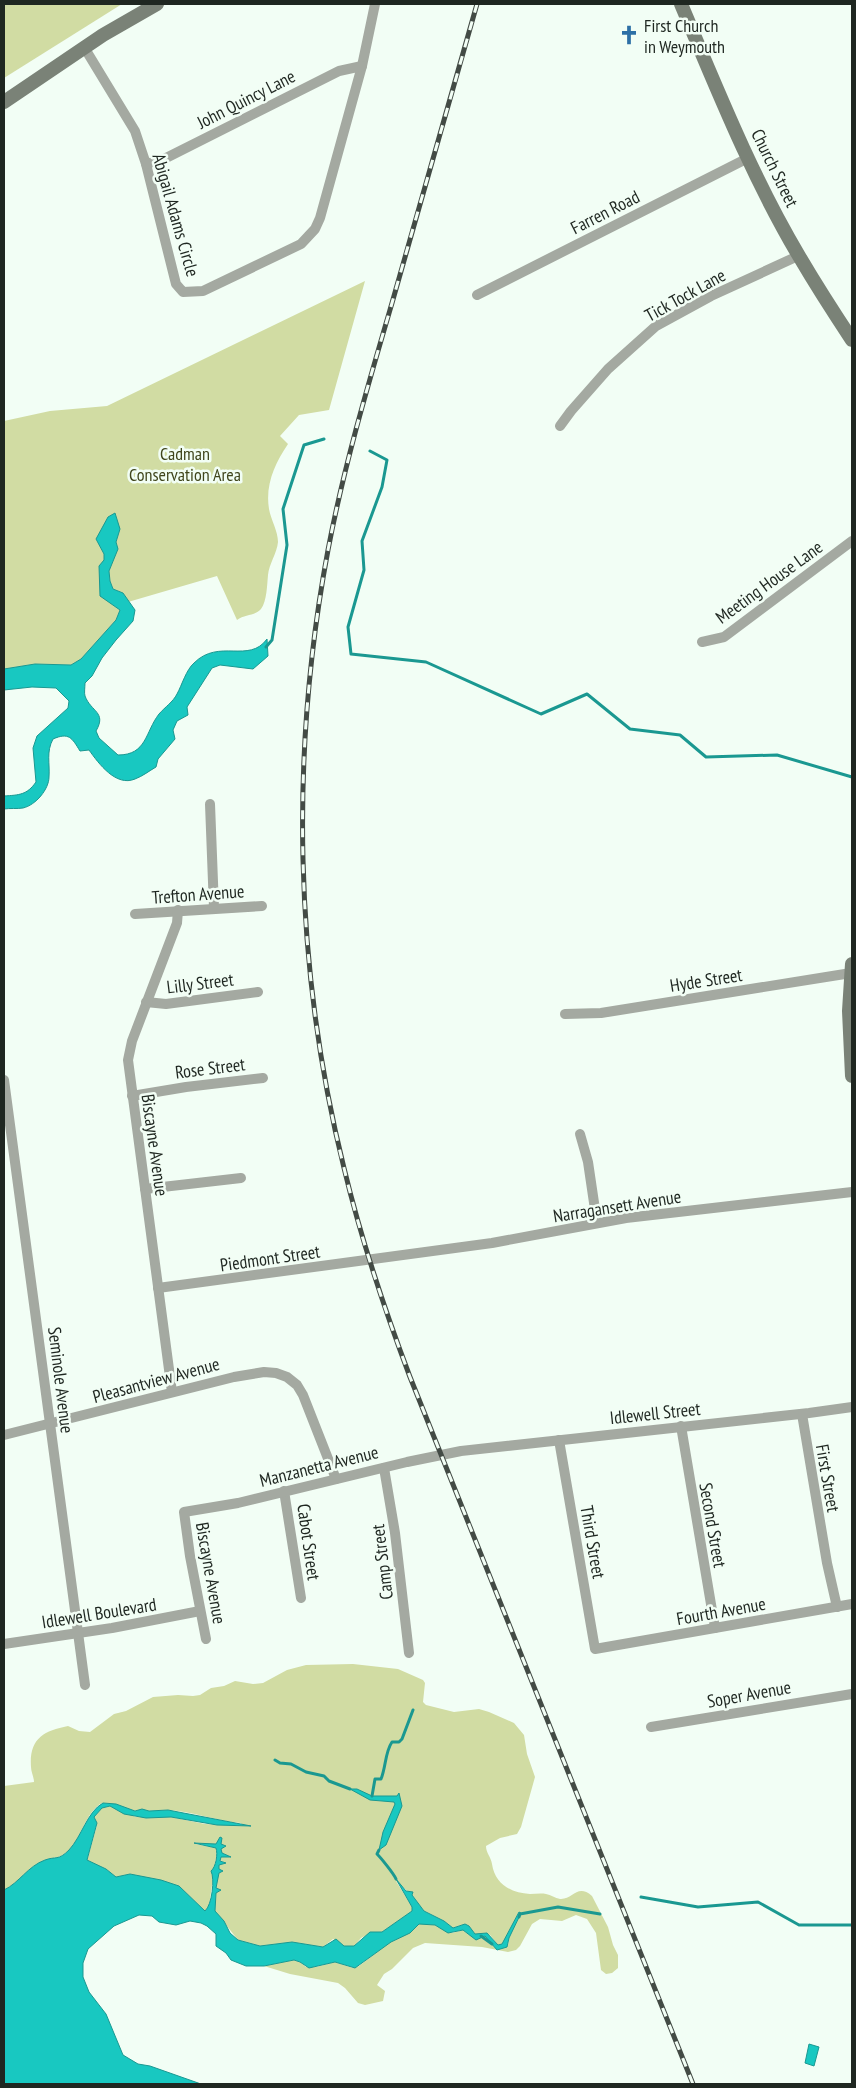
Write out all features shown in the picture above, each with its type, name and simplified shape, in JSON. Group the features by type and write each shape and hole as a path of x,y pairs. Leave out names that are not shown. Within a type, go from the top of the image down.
{"street":[{"path":"4,102 84,47 120,24 157,4"},
{"name":"Abigail Adams Circle","path":"84,47 135,131 146,164 176,284 183,292 203,291 301,244 315,229 320,218 362,66 374,4"},
{"name":"Church Street","path":"681,4 748,158 798,256 852,340"},
{"name":"John Quincy Lane","path":"146,164 164,159 339,71 362,66"},
{"name":"Farren Road","path":"477,295 748,158"},
{"name":"Tick Tock Lane","path":"560,426 570,411 608,369 656,326 711,296 798,256"},
{"name":"Meeting House Lane","path":"702,642 724,637 852,541"},
{"path":"210,804 214,908"},
{"name":"Trefton Avenue","path":"135,914 262,906"},
{"name":"Biscayne Avenue","path":"172,1392 128,1055 146,1002 177,923 178,910"},
{"path":"852,969 848,1011 852,1075"},
{"name":"Hyde Street","path":"564,1014 601,1013 852,969"},
{"name":"Lilly Street","path":"146,1002 161,1005 258,992"},
{"name":"Rose Street","path":"132,1096 186,1087 263,1078"},
{"name":"Seminole Avenue","path":"4,1080 85,1684"},
{"path":"580,1134 588,1162 597,1223"},
{"path":"145,1189 242,1178"},
{"name":"Narragansett Avenue","path":"387,1258 506,1241 640,1216 852,1192"},
{"name":"Piedmont Street","path":"158,1288 387,1258"},
{"name":"Pleasantview Avenue","path":"4,1435 258,1372 276,1373 287,1377 297,1385 303,1395 336,1479"},
{"name":"Idlewell Street","path":"461,1451 852,1407"},
{"name":"First Street","path":"802,1414 825,1554 837,1606"},
{"name":"Second Street","path":"681,1426 715,1628"},
{"name":"Third Street","path":"559,1440 595,1649"},
{"name":"Manzanetta Avenue","path":"184,1512 230,1504 415,1460 461,1451"},
{"name":"Camp Street","path":"384,1468 394,1524 409,1653"},
{"name":"Cabot Street","path":"284,1491 301,1598"},
{"name":"Biscayne Avenue","path":"184,1512 189,1550 206,1639"},
{"name":"Fourth Avenue","path":"595,1649 852,1604"},
{"name":"Idlewell Boulevard","path":"4,1644 78,1634 200,1611"},
{"name":"Soper Avenue","path":"651,1727 852,1694"}],"green space":[{"path":"4,4 122,4 4,78"},
{"name":"Cadman Conservation Area","path":"365,281 329,410 299,415 280,436 288,444 272,475 268,491 269,509 278,542 269,571 266,597 261,609 256,613 237,620 217,576 128,602 123,593 113,589 110,581 109,571 117,549 116,542 120,529 96,539 104,554 113,605 120,610 116,620 81,659 71,665 35,664 4,669 4,421 50,411 107,406"},
{"path":"353,1664 398,1669 423,1680 425,1683 423,1702 426,1705 454,1712 479,1709 514,1723 524,1735 527,1754 535,1777 521,1827 517,1834 500,1838 486,1846 494,1871 500,1882 516,1892 546,1894 564,1899 582,1891 587,1892 592,1896 608,1927 618,1955 618,1968 612,1973 606,1974 601,1970 596,1933 587,1919 576,1915 562,1921 540,1919 532,1924 516,1950 508,1952 497,1950 508,1945 509,1938 521,1913 519,1912 502,1945 498,1945 490,1935 484,1933 475,1934 469,1926 461,1925 453,1928 424,1911 412,1895 396,1881 412,1907 412,1911 382,1932 373,1932 361,1938 354,1946 344,1946 333,1939 323,1947 292,1942 260,1946 238,1940 215,1911 216,1893 220,1890 216,1888 219,1865 225,1863 220,1860 221,1857 229,1856 221,1853 220,1838 216,1844 196,1844 216,1848 217,1851 209,1906 205,1911 179,1886 130,1874 116,1877 106,1869 87,1861 97,1825 94,1817 102,1808 110,1806 136,1817 171,1817 205,1824 242,1826 241,1823 176,1811 136,1811 102,1803 92,1812 69,1850 59,1857 39,1863 4,1890 4,1786 34,1782 31,1767 32,1749 39,1738 45,1734 68,1726 79,1731 90,1732 114,1714 126,1711 153,1697 200,1695 211,1688 224,1686 235,1681 253,1684 263,1683 287,1670 306,1665"},
{"path":"422,1923 435,1925 452,1933 463,1930 469,1935 487,1937 497,1950 482,1947 425,1943 413,1948 392,1969 384,1974 377,1985 385,1991 383,2001 365,2005 358,2003 338,1983 290,1974 264,1966 294,1960 306,1967 316,1967 335,1962 353,1968 359,1966 390,1942 409,1933 416,1925"}],"water":[{"path":"115,513 120,529 116,542 118,549 109,571 110,581 113,589 123,593 135,610 133,621 102,658 92,676 85,683 85,696 99,716 99,725 96,731 99,738 118,755 135,751 144,741 159,714 175,697 191,666 204,656 213,652 252,650 260,646 267,639 268,656 253,669 220,665 212,668 187,707 188,715 177,721 173,730 175,739 158,759 156,767 143,775 128,781 121,780 109,773 89,750 80,751 70,738 66,736 58,737 53,739 51,744 48,782 41,796 28,806 4,809 4,796 22,794 29,790 36,782 33,748 37,736 68,708 69,701 56,688 32,687 4,690 4,669 35,664 71,665 81,659 116,620 120,610 100,596 99,566 104,560 104,554 96,539 108,517"},
{"path":"350,1789 357,1789 372,1796 397,1796 399,1793 402,1806 386,1845 379,1850 383,1832 395,1804 394,1802 370,1800"},
{"path":"103,1803 116,1804 135,1811 142,1809 149,1811 168,1810 251,1826 217,1825 171,1817 146,1818 124,1814 110,1806 102,1808 94,1817 97,1823 87,1860 106,1869 116,1877 130,1874 161,1880 179,1886 205,1911 211,1898 213,1880 211,1871 215,1864 217,1851 216,1848 194,1843 216,1844 220,1837 222,1838 221,1844 226,1846 221,1849 222,1853 231,1857 221,1857 220,1861 226,1863 219,1865 219,1869 223,1871 219,1873 216,1888 221,1890 216,1893 215,1911 224,1921 230,1933 238,1940 260,1946 292,1942 323,1947 336,1939 344,1946 354,1946 370,1932 382,1932 412,1911 412,1907 396,1879 406,1891 413,1892 412,1895 424,1911 453,1928 465,1924 475,1934 487,1933 498,1945 502,1944 519,1912 521,1913 509,1938 507,1947 497,1950 485,1936 476,1940 463,1930 448,1933 435,1925 419,1924 410,1933 391,1942 355,1968 335,1962 309,1968 294,1960 264,1966 246,1966 231,1960 226,1953 216,1946 216,1934 201,1923 190,1921 176,1925 159,1922 152,1916 139,1915 114,1926 88,1949 83,1963 83,1977 89,1992 106,2014 123,2055 138,2064 150,2066 201,2084 4,2084 4,1890 39,1863 59,1857 69,1850 93,1812"},
{"path":"809,2044 819,2047 814,2066 805,2063"}],"waterway":[{"path":"266,647 272,640 287,545 283,509 304,445 324,439"},
{"path":"370,451 387,460 382,487 362,541 364,570 348,627 351,654 426,662 541,714 587,694 630,729 680,735 706,757 777,755 852,777"},
{"path":"372,1796 375,1779 381,1779 390,1746 392,1742 399,1742 402,1739 413,1710"},
{"path":"275,1760 280,1763 291,1764 306,1772 324,1776 329,1781 350,1789"},
{"path":"379,1850 377,1854 396,1879"},
{"path":"641,1897 698,1907 758,1902 799,1925 852,1925"},
{"path":"519,1917 520,1914 558,1907 600,1914"},
{"path":"481,1936 492,1944"}],"railway":[{"path":"477,4 357,426 328,550 307,704 303,782 303,860 307,938 315,1015 327,1092 351,1195 382,1299 410,1377 693,2084"}],"place":[{"name":"First Church in Weymouth","path":"629,35"}]}
